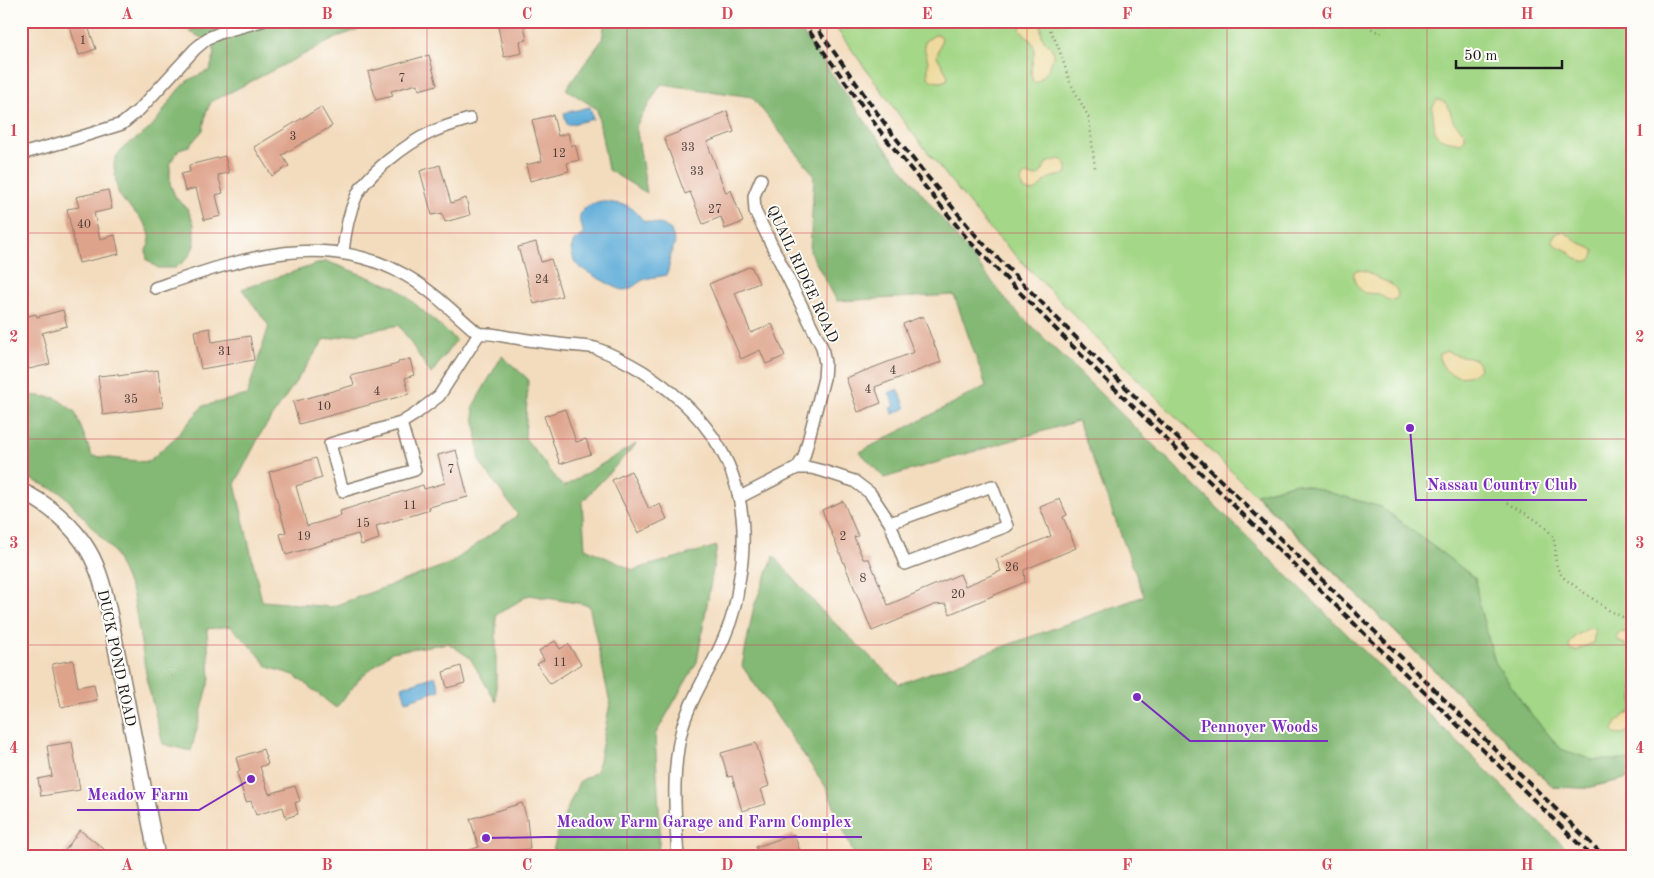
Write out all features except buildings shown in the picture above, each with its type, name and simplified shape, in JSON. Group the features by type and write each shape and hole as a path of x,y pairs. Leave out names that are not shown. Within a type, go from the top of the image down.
{"street":[{"path":"21,154 122,124 140,109 208,38 222,32 262,21"},
{"path":"343,252 347,219 357,194 376,171 401,150 430,132 470,119"},
{"name":"QUAIL RIDGE ROAD","path":"761,179 754,196 755,211 822,347 825,362 824,378 804,457 797,468"},
{"path":"155,288 219,267 252,259 303,250 343,252 381,263 406,276 432,294 479,334"},
{"path":"401,423 415,470 343,491 330,444 401,423 439,396 479,334 488,332 509,338 593,348 623,359 663,384 694,412 713,435 732,473 740,497 744,537 742,568 736,603 726,633 692,699 683,726 675,769 674,797 678,857"},
{"path":"740,497 797,468 810,468 854,481 870,494 890,523 905,564 1007,526 992,486 890,523"},
{"name":"DUCK POND ROAD","path":"21,491 48,507 78,535 89,551 103,586 157,857"}],"path":[{"path":"1046,21 1058,46 1070,82 1089,118 1096,168"},
{"path":"1365,21 1373,30 1383,34"},
{"path":"1508,503 1547,529 1552,536 1556,567 1565,579 1610,610 1633,622"}],"green space":[{"path":"206,21 382,21 340,36 211,102 206,113 203,130 189,146 179,149 170,163 170,184 176,198 187,208 194,224 194,246 188,258 175,268 158,268 147,260 146,250 150,241 149,233 141,219 118,192 114,165 118,153 148,130 158,119 175,93 186,82 210,70 214,55 212,43 188,31 202,26"},
{"path":"605,21 794,21 873,132 1012,307 1575,857 855,857 826,787 742,666 754,606 774,556 821,610 899,684 1144,596 1078,421 884,478 860,452 986,386 954,295 837,301 810,252 814,175 752,97 661,84 636,126 647,193 608,170 597,109 566,89 602,40"},
{"path":"831,21 1633,21 1633,777 1586,788 1553,787 1120,362 988,227 910,130"},
{"path":"326,261 397,288 456,340 431,374 399,325 324,340 261,433 235,484 262,601 331,607 451,563 518,515 480,462 473,406 502,356 528,379 525,438 563,487 636,444 582,502 585,548 633,570 717,546 697,662 655,735 660,829 658,857 551,857 560,826 579,782 597,771 610,703 589,605 529,595 496,615 496,702 470,658 448,643 392,652 362,676 336,708 294,675 268,667 258,654 230,626 207,629 210,679 191,751 163,744 148,685 133,595 114,552 62,493 21,475 21,394 56,398 75,412 92,456 148,462 175,438 203,406 247,395 269,326 242,289"},
{"path":"1296,483 1381,507 1475,578 1480,609 1495,662 1526,708 1561,749 1593,760 1633,760 1633,777 1586,788 1553,787 1256,494"}],"sand":[{"path":"1027,21 1040,22 1042,36 1053,51 1048,70 1041,79 1034,83 1031,73 1034,52 1033,44 1020,29 1021,25"},
{"path":"935,35 940,35 942,38 937,56 948,76 947,80 940,82 932,81 928,77 928,61 924,47 925,41"},
{"path":"1437,100 1447,104 1454,122 1465,132 1465,139 1461,143 1444,140 1436,135 1432,109"},
{"path":"1059,159 1066,165 1066,174 1050,178 1032,191 1022,188 1021,181 1024,175 1038,176 1046,163"},
{"path":"1564,232 1594,250 1590,260 1581,261 1573,257 1569,252 1552,241 1555,235"},
{"path":"1357,270 1366,271 1391,284 1397,290 1398,296 1396,299 1389,301 1379,294 1364,293 1355,281 1354,272"},
{"path":"1447,351 1456,355 1473,358 1480,369 1468,376 1454,375 1448,372 1443,367 1440,354"},
{"path":"1589,628 1594,629 1595,632 1593,643 1576,651 1570,649 1569,645 1574,637"},
{"path":"1621,632 1633,634 1633,651 1629,646 1618,641 1617,636"},
{"path":"1633,712 1633,728 1622,734 1615,734 1613,730 1618,722"}],"water":[{"path":"590,107 593,119 567,125 564,113"},
{"path":"601,201 626,205 633,209 644,221 663,225 671,230 675,243 670,256 667,275 641,281 623,290 576,264 571,249 574,241 583,235 580,214 585,208"},
{"path":"898,389 906,408 893,414 890,408 895,406 889,393"},
{"path":"435,676 440,690 406,701 402,687"}],"railway":[{"path":"802,21 883,135 971,243 1103,377 1592,857"},
{"path":"812,21 890,131 977,237 1110,372 1605,857"}],"place":[{"name":"Nassau Country Club","path":"1410,428"},
{"name":"Pennoyer Woods","path":"1137,697"},
{"name":"Meadow Farm","path":"251,779"},
{"name":"Meadow Farm Garage and Farm Complex","path":"486,838"}]}
